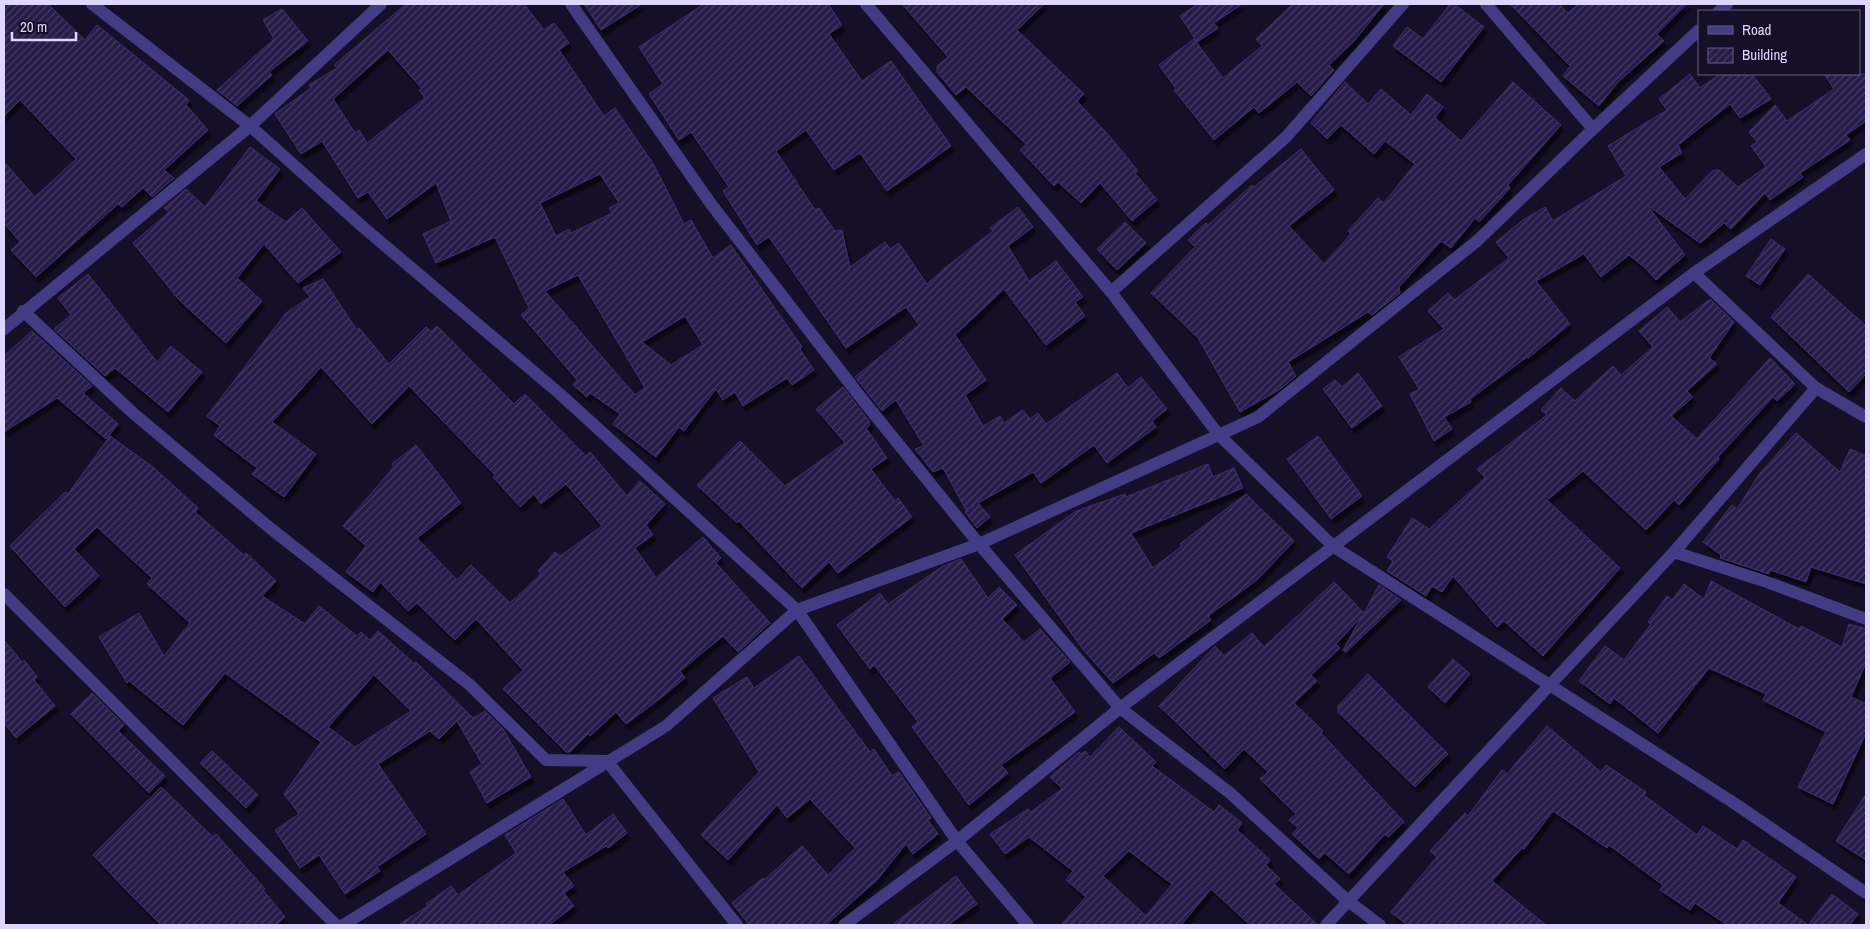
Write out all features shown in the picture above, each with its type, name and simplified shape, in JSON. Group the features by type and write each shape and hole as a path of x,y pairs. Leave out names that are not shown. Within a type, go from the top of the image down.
{"street":[{"path":"92,4 250,126 363,227 560,394 797,610 957,841 1028,925"},
{"path":"4,329 23,311 250,126 381,4"},
{"path":"571,4 711,204 862,398 979,544 1120,708 1230,793 1348,901 1380,925"},
{"path":"866,4 1111,292 1218,434 1334,547 1734,804 1866,893"},
{"path":"1111,292 1286,137 1403,4"},
{"path":"1486,4 1593,129"},
{"path":"343,925 666,726 797,610 979,544 1258,417 1477,241 1698,31"},
{"path":"844,925 957,841 1120,708 1694,274 1866,154"},
{"path":"1694,274 1816,388 1866,417"},
{"path":"23,311 163,439 270,528 470,685 546,760 607,761"},
{"path":"1326,925 1674,552 1816,388"},
{"path":"1674,552 1764,581 1866,619"},
{"path":"4,594 336,925"},
{"path":"607,761 737,925"}],"building":[{"path":"4,4 48,4 85,40 97,25 189,100 186,105 208,130 164,170 174,178 152,197 143,188 122,207 118,204 36,277 11,250 20,242 4,223 4,162 35,197 76,159 20,100 4,116"},
{"path":"406,4 524,4 544,30 554,23 569,43 559,50 604,116 615,108 654,165 684,224 691,220 713,258 731,245 802,347 800,349 814,370 792,385 787,378 743,406 735,392 723,400 716,389 684,431 679,427 656,457 613,424 620,414 590,393 587,397 573,385 577,380 521,315 529,308 495,237 436,263 423,234 451,221 436,183 387,219 368,192 358,198 322,141 301,154 275,114 311,88 309,85 337,68 334,65","holes":["388,50 422,89 419,90 425,98 367,143 359,130 355,133 333,99","600,174 619,203 609,208 612,213 571,233 569,229 556,236 540,203","578,275 645,388 635,395 545,291","685,316 703,345 671,365 642,342"]},
{"path":"584,4 642,4 601,30"},
{"path":"704,4 828,4 842,25 829,34 862,81 891,61 951,146 887,191 860,153 834,170 806,130 776,151 815,210 819,208 835,231 842,230 850,267 885,242 890,249 899,243 927,284 993,231 990,228 1018,207 1033,227 1008,246 1029,281 1056,261 1083,297 1075,302 1085,316 1046,345 1004,289 955,335 986,380 965,395 983,426 1000,416 1004,423 1023,410 1030,419 1038,413 1046,424 1117,373 1128,388 1141,377 1167,409 1152,421 1156,427 1107,463 1094,445 1041,483 1033,472 978,503 990,517 977,528 965,512 974,505 966,510 943,468 933,472 915,449 924,446 896,400 882,411 855,377 919,325 906,307 846,348 769,237 757,245 723,191 729,187 691,132 679,140 649,94 663,84 639,47"},
{"path":"902,4 1044,4 1017,30 1084,94 1077,101 1138,171 1135,173 1157,200 1132,221 1100,183 1081,203 1058,182 1054,186 1020,150 1026,144 966,87 956,95 937,72 937,66 948,57"},
{"path":"1198,4 1242,4 1214,23 1218,28 1197,42 1180,16"},
{"path":"1293,4 1384,4 1355,40 1329,65 1334,70 1311,96 1297,82 1259,113 1254,107 1214,140 1174,90 1176,89 1159,65 1194,39 1223,78 1262,46 1256,39"},
{"path":"1450,4 1454,4 1484,27 1441,82 1393,46 1407,27 1423,39"},
{"path":"1510,4 1559,4 1568,13 1578,4 1687,4 1657,34 1664,41 1618,82 1599,106 1563,76 1570,66"},
{"path":"282,9 308,41 269,72 272,75 237,106 217,90 274,39 263,20"},
{"path":"1690,74 1700,88 1719,75 1753,75 1771,99 1740,118 1730,104 1678,145 1682,153 1659,167 1685,199 1713,170 1719,170 1738,187 1766,167 1751,146 1757,142 1749,132 1775,105 1787,121 1834,89 1825,75 1866,74 1866,121 1846,135 1850,140 1800,173 1803,177 1770,200 1765,193 1731,229 1724,223 1700,243 1647,205 1685,255 1656,280 1629,255 1601,277 1584,254 1536,281 1570,324 1528,358 1470,399 1471,402 1444,417 1452,429 1434,441 1410,394 1419,389 1399,357 1444,329 1428,311 1448,293 1454,300 1509,258 1496,242 1523,220 1545,207 1553,221 1626,176 1608,146 1667,110 1659,99"},
{"path":"1345,82 1368,104 1381,89 1411,115 1427,94 1443,107 1435,118 1461,141 1513,82 1561,125 1508,185 1510,188 1479,222 1475,218 1451,248 1441,241 1399,287 1400,293 1372,315 1368,312 1288,362 1296,376 1279,390 1240,412 1198,338 1151,293 1195,247 1188,240 1206,223 1208,225 1252,185 1254,187 1301,149 1334,190 1289,226 1324,264 1351,234 1348,231 1378,198 1384,203 1415,164 1385,141 1374,154 1341,125 1327,139 1311,123"},
{"path":"250,147 280,169 256,201 286,222 302,208 341,252 298,283 264,244 237,278 262,301 226,343 178,299 133,243 169,212 164,208 186,189 205,207"},
{"path":"1125,222 1146,243 1117,270 1097,249"},
{"path":"1771,239 1785,249 1760,285 1746,276"},
{"path":"88,274 157,362 171,346 202,372 168,412 115,368 105,376 54,329 71,315 58,298"},
{"path":"1808,274 1866,326 1866,374 1849,392 1771,317"},
{"path":"323,279 357,330 359,328 389,364 426,327 431,332 437,326 514,404 525,394 586,456 590,452 627,496 640,481 665,504 646,525 653,535 635,548 656,578 703,537 721,558 716,563 770,623 738,652 723,636 680,671 685,678 626,724 616,712 590,736 588,734 570,752 566,752 503,689 523,670 476,619 455,640 417,603 408,611 380,582 373,592 346,572 366,546 343,526 394,467 392,464 416,445 461,503 417,538 457,580 471,565 510,603 541,574 538,571 555,552 560,556 602,526 566,484 541,504 534,494 520,507 493,477 495,475 409,386 372,424 321,367 272,422 316,454 284,497 252,474 257,468 214,435 220,426 207,416 286,313 310,297 303,288"},
{"path":"1710,299 1734,322 1709,358 1717,364 1687,391 1693,397 1671,416 1697,439 1770,358 1795,384 1777,401 1773,397 1718,457 1719,459 1679,505 1674,500 1646,530 1583,471 1547,500 1620,568 1543,656 1504,621 1497,627 1453,576 1442,592 1432,586 1426,596 1387,571 1393,561 1387,557 1412,518 1429,529 1485,478 1477,469 1547,415 1541,410 1561,388 1575,401 1613,366 1621,375 1653,347 1639,331 1667,307 1680,322"},
{"path":"32,331 92,386 83,393 118,424 106,439 57,398 4,432 4,356"},
{"path":"1358,373 1382,406 1352,428 1323,389 1335,380 1342,387"},
{"path":"843,387 869,421 870,425 866,428 887,458 871,469 895,501 898,498 912,517 838,573 829,562 802,588 739,521 737,523 697,485 740,441 785,486 845,443 816,409"},
{"path":"1796,433 1840,472 1850,449 1866,456 1866,584 1811,567 1806,582 1770,570 1769,574 1720,558 1721,555 1703,542 1732,505 1737,509 1760,473"},
{"path":"110,436 153,467 198,508 195,512 244,555 246,553 276,581 262,596 305,624 319,606 357,636 361,632 370,640 378,631 415,664 416,662 473,718 485,711 503,729 531,777 487,803 470,772 482,764 457,721 439,739 430,731 378,764 426,834 377,867 380,871 345,894 319,855 300,868 275,830 299,814 284,794 321,742 225,673 183,725 129,681 127,683 99,637 139,613 164,656 190,623 147,584 152,578 97,527 74,549 99,576 65,607 10,546 65,492 68,494","holes":["374,675 411,711 355,747 328,727"]},
{"path":"1318,436 1362,496 1331,519 1287,459"},
{"path":"1208,464 1213,477 1234,468 1243,488 1131,533 1153,568 1182,546 1180,544 1246,494 1294,541 1258,579 1208,616 1211,620 1159,658 1154,653 1113,683 1084,651 1015,555 1076,511 1125,494 1126,497"},
{"path":"961,559 988,598 999,587 1017,605 1002,619 1024,642 1040,629 1070,662 1050,678 1075,712 1001,765 1008,773 969,805 912,727 918,722 874,665 870,669 837,625 880,593 888,604 943,566"},
{"path":"1711,581 1799,629 1801,626 1842,647 1849,624 1866,629 1866,663 1851,697 1866,704 1866,733 1833,804 1798,787 1826,732 1763,700 1766,694 1709,668 1658,733 1614,698 1610,704 1579,681 1605,646 1624,660 1651,624 1648,622 1667,596 1672,600 1684,584 1704,599"},
{"path":"1334,582 1364,613 1379,585 1401,600 1346,652 1343,650 1362,616 1336,644 1340,648 1311,675 1317,681 1294,703 1323,731 1321,733 1404,822 1388,837 1385,834 1349,874 1325,853 1319,859 1292,834 1298,828 1289,820 1296,814 1260,779 1268,772 1244,749 1225,769 1159,706 1215,646 1224,656 1252,633 1264,647"},
{"path":"4,640 22,662 24,660 37,677 34,680 55,706 16,738 4,723"},
{"path":"799,656 870,752 874,749 892,776 899,772 931,818 928,820 938,834 913,854 906,844 877,880 826,925 749,925 732,903 763,878 764,880 802,846 828,875 855,848 810,799 787,818 777,805 728,860 701,835 759,772 713,698 747,677 754,688"},
{"path":"1453,659 1470,674 1445,703 1428,687"},
{"path":"1368,674 1448,754 1415,787 1338,712 1338,706"},
{"path":"92,693 124,725 118,731 165,776 149,793 71,714"},
{"path":"1547,726 1601,772 1606,765 1646,792 1644,795 1697,835 1703,826 1737,849 1743,840 1796,877 1778,903 1808,925 1727,925 1695,903 1690,910 1660,890 1663,885 1609,845 1607,848 1553,811 1524,849 1522,848 1492,881 1546,925 1407,925 1391,912 1437,857 1430,851 1465,813 1468,816 1502,770 1507,774"},
{"path":"1119,727 1156,762 1152,766 1214,812 1219,805 1242,823 1237,830 1270,860 1266,865 1280,879 1274,884 1318,925 1250,925 1211,889 1181,925 1061,925 1086,897 1066,880 1073,871 1029,837 1005,854 990,834 1028,809 1031,812 1062,789 1050,777 1079,752 1081,754 1085,751 1090,757","holes":["1129,851 1172,884 1146,916 1103,876"]},
{"path":"212,751 258,795 246,808 200,763"},
{"path":"161,787 213,837 216,834 265,889 263,890 285,917 276,925 161,925 129,893 93,855"},
{"path":"1866,794 1866,860 1836,841"},
{"path":"563,799 586,835 613,814 627,833 608,848 606,846 563,872 574,886 564,893 574,906 549,925 398,925 428,906 426,904 451,886 458,895 516,853 505,835"},
{"path":"956,876 977,904 948,925 892,925"},
{"path":"1832,894 1858,914 1850,925 1808,925"}]}
